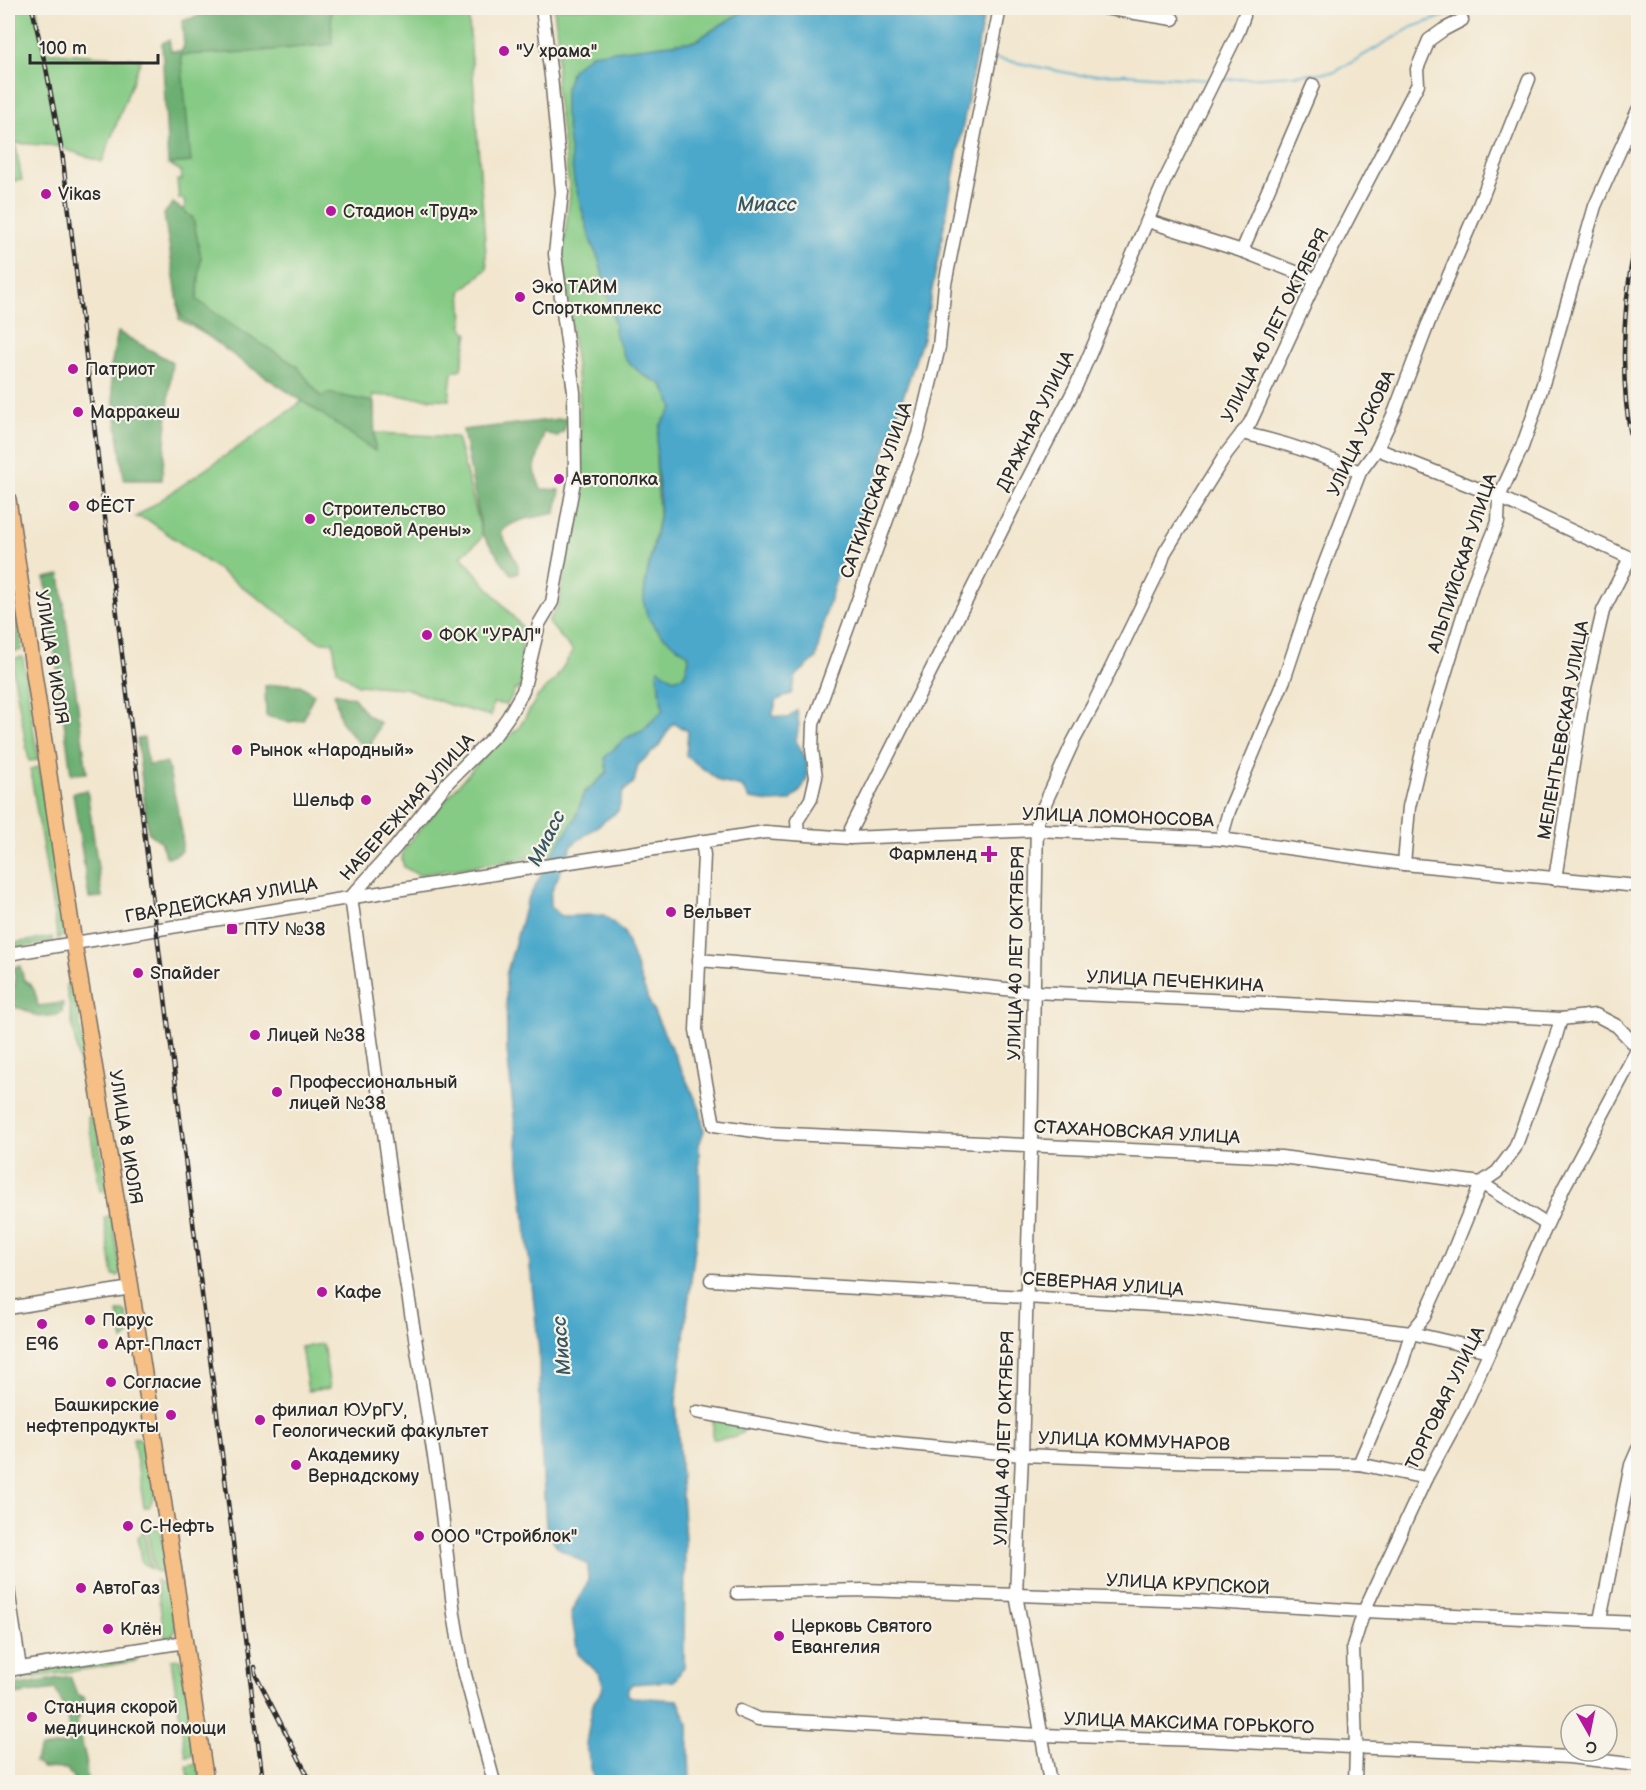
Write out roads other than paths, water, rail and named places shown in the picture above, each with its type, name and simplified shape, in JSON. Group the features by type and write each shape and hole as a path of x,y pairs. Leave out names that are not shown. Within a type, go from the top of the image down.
{"main road":[{"name":"УЛИЦА 8 ИЮЛЯ","path":"8,499 14,584 131,1288 206,1782"}],"street":[{"name":"НАБЕРЕЖНАЯ УЛИЦА","path":"494,1782 463,1667 454,1614 438,1480 399,1232 351,897 395,848 448,782 496,734 508,717 523,691 539,624 552,602 575,476 574,392 555,254 562,192 542,8"},
{"name":"САТКИНСКАЯ УЛИЦА","path":"798,834 797,821 811,799 816,777 812,750 813,724 918,434 939,347 945,284 1000,8"},
{"path":"1104,8 1173,19"},
{"name":"ДРАЖНАЯ УЛИЦА","path":"850,838 851,829 1018,496 1076,386 1164,182 1244,16"},
{"name":"УЛИЦА 40 ЛЕТ ОКТЯБРЯ","path":"1050,1782 1016,1595 1022,1455 1037,819 1072,742 1093,705 1159,570 1165,552 1226,454 1250,423 1316,280 1418,84 1417,69 1429,40 1462,20"},
{"name":"УЛИЦА УСКОВА","path":"1221,839 1229,811 1284,681 1311,598 1360,472 1377,449 1395,411 1428,324 1529,79"},
{"path":"1242,251 1313,85"},
{"name":"АЛЬПИЙСКАЯ УЛИЦА","path":"1404,864 1409,807 1426,736 1473,583 1498,522 1499,497 1532,419 1595,206 1638,110"},
{"path":"1148,221 1242,251 1316,280"},
{"path":"1242,433 1328,458 1360,472"},
{"path":"1377,449 1499,497"},
{"name":"МЕЛЕНТЬЕВСКАЯ УЛИЦА","path":"1499,497 1630,558 1603,611 1585,688 1556,879"},
{"name":"УЛИЦА ЛОМОНОСОВА","path":"512,871 765,832 850,838 1036,830 1221,839 1404,864 1638,886"},
{"path":"699,960 704,855 702,841"},
{"name":"ГВАРДЕЙСКАЯ УЛИЦА","path":"8,954 512,871"},
{"name":"УЛИЦА ПЕЧЕНКИНА","path":"699,960 1033,992 1561,1019 1596,1015 1617,1026 1638,1048"},
{"name":"СТАХАНОВСКАЯ УЛИЦА","path":"699,960 696,1030 714,1125 768,1133 1281,1157 1481,1184 1546,1224"},
{"path":"1359,1464 1402,1363 1411,1333 1424,1317 1481,1184 1497,1172 1515,1148 1561,1019"},
{"name":"ТОРГОВАЯ УЛИЦА","path":"1355,1782 1353,1646 1364,1611 1426,1478 1463,1410 1564,1187 1638,1048"},
{"name":"СЕВЕРНАЯ УЛИЦА","path":"711,1280 1201,1308 1411,1333 1489,1351"},
{"path":"8,1308 131,1288"},
{"name":"УЛИЦА КОММУНАРОВ","path":"697,1412 836,1437 1022,1455 1198,1462 1359,1464 1426,1478"},
{"path":"1600,1620 1631,1465 1638,1449"},
{"path":"8,1588 14,1669 185,1642"},
{"name":"УЛИЦА КРУПСКОЙ","path":"736,1593 864,1590 1016,1595 1196,1601 1638,1623"},
{"name":"УЛИЦА МАКСИМА ГОРЬКОГО","path":"740,1711 758,1719 1041,1735 1569,1757 1638,1765"}],"water":[{"name":"Миасс","path":"748,8 985,8 923,338 885,450 879,475 846,545 825,616 816,658 796,676 791,694 777,700 772,716 788,718 797,710 799,724 796,741 807,760 807,778 801,790 790,801 770,802 750,799 742,787 721,782 686,756 688,731 673,723 658,747 638,765 634,782 623,792 618,811 572,845 551,893 550,907 562,916 604,915 624,932 648,999 700,1109 704,1131 699,1145 700,1208 676,1402 685,1541 684,1667 674,1681 632,1684 628,1689 628,1695 632,1697 678,1700 688,1723 690,1782 594,1782 586,1744 593,1703 602,1691 603,1684 599,1674 578,1654 571,1612 588,1582 588,1565 557,1547 546,1527 540,1427 539,1351 507,1050 506,975 527,901 558,844 575,819 584,793 607,773 605,757 626,738 642,731 663,710 657,673 659,669 673,679 684,676 689,660 688,654 662,635 651,623 644,600 646,577 660,507 658,438 661,425 673,408 663,385 643,375 625,359 614,330 615,326 599,260 591,242 574,181 565,113 565,90 572,70 591,54 695,41"}],"waterway":[{"path":"1220,80 1335,72 1412,27 1468,8"},
{"path":"994,58 1078,75 1124,74 1208,80"}],"railway":[{"path":"32,8 62,152 107,534 263,1782"},
{"path":"1638,229 1630,271 1624,336 1627,410 1638,474"},
{"path":"254,1667 311,1782"}],"place":[{"name":"\"У храма\"","path":"504,51"},
{"name":"Vikas","path":"46,194"},
{"name":"Стадион «Труд»","path":"331,211"},
{"name":"Эко ТАЙМ Спорткомплекс","path":"520,297"},
{"name":"Патриот","path":"73,369"},
{"name":"Марракеш","path":"78,412"},
{"name":"Автополка","path":"559,479"},
{"name":"ФЁСТ","path":"74,506"},
{"name":"Строительство «Ледовой Арены»","path":"310,519"},
{"name":"ФОК \"УРАЛ\"","path":"427,635"},
{"name":"Рынок «Народный»","path":"237,750"},
{"name":"Шельф","path":"366,800"},
{"name":"Фармленд","path":"989,854"},
{"name":"Вельвет","path":"671,912"},
{"name":"ПТУ №38","path":"232,929"},
{"name":"Sпайder","path":"138,973"},
{"name":"Лицей №38","path":"255,1035"},
{"name":"Профессиональный лицей №38","path":"277,1092"},
{"name":"Кафе","path":"322,1292"},
{"name":"Парус","path":"90,1320"},
{"name":"E96","path":"42,1324"},
{"name":"Арт-Пласт","path":"103,1344"},
{"name":"Согласие","path":"111,1382"},
{"name":"Башкирские нефтепродукты","path":"171,1415"},
{"name":"филиал ЮУрГУ, Геологический факультет","path":"260,1420"},
{"name":"Академику Вернадскому","path":"296,1465"},
{"name":"С-Нефть","path":"128,1526"},
{"name":"ООО \"Стройблок\"","path":"419,1536"},
{"name":"АвтоГаз","path":"81,1588"},
{"name":"Клён","path":"108,1629"},
{"name":"Церковь Святого Евангелия","path":"779,1636"},
{"name":"Станция скорой медицинской помощи","path":"32,1717"}]}
